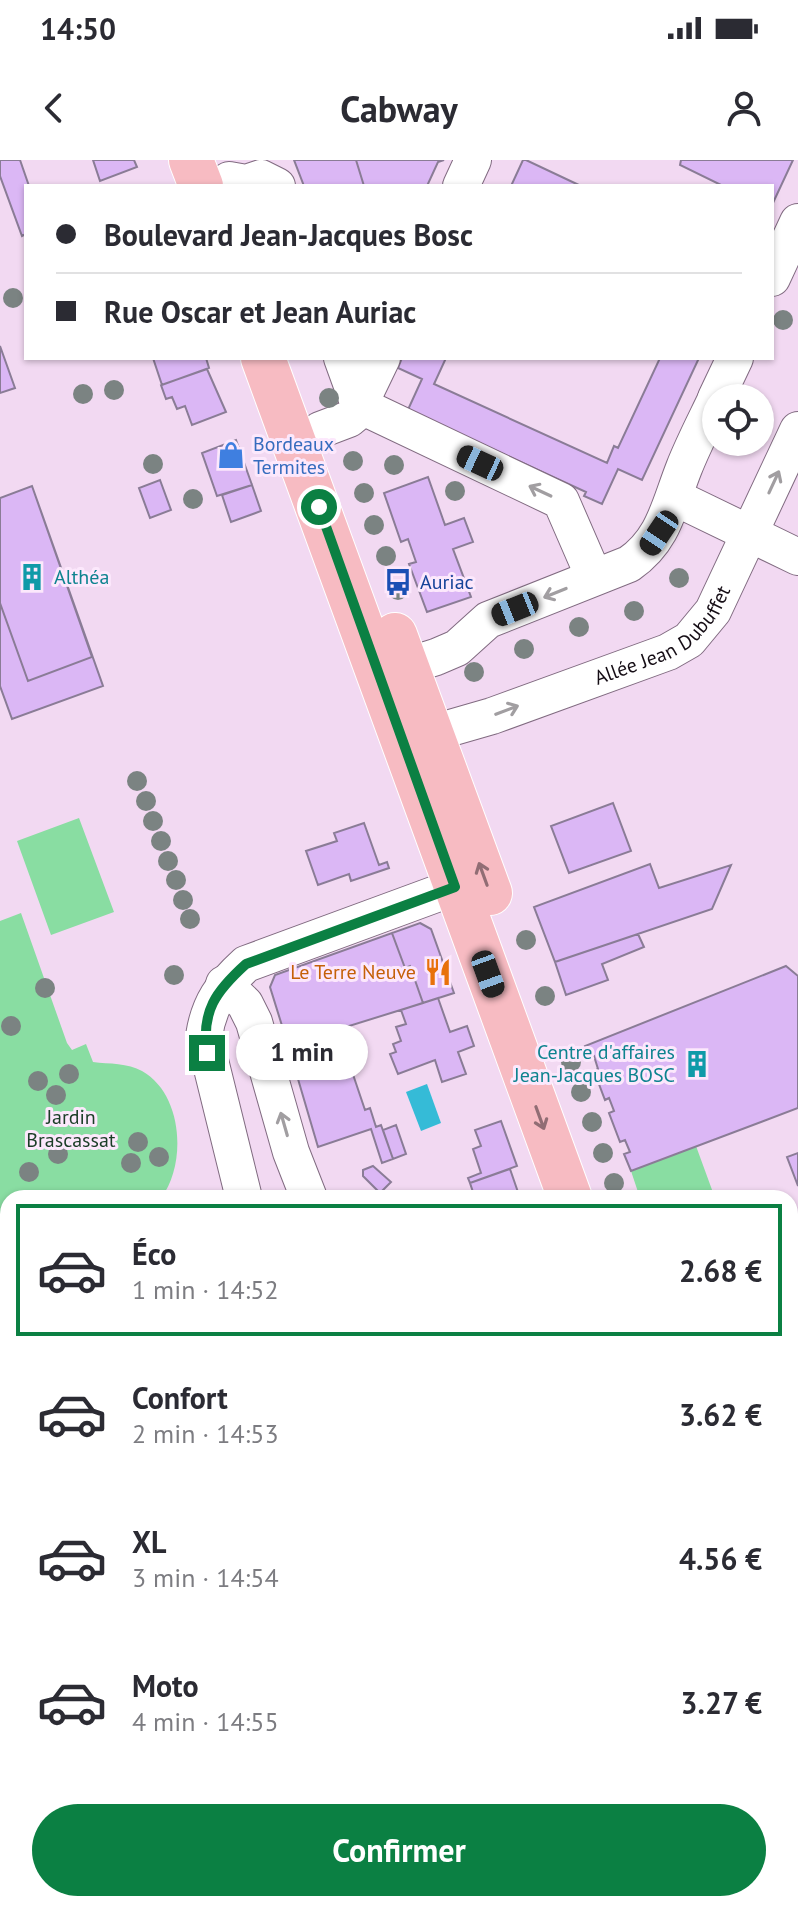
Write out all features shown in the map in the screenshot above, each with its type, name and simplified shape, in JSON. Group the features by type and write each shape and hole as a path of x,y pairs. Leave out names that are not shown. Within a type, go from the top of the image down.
{"main road":[{"path":"264,360 567,1190"},
{"path":"295,360 597,1190"}],"street":[{"path":"462,184 473,160"},
{"path":"215,174 246,183 261,178 273,184"},
{"path":"774,274 798,222"},
{"path":"343,360 359,405 561,501 594,577"},
{"path":"320,430 349,419 381,360"},
{"path":"723,384 734,360"},
{"path":"403,656 420,662 457,648 488,620 629,564 647,552 659,533 702,428"},
{"name":"Allée Jean Dubuffet","path":"433,733 492,716 668,652 689,640 713,611 798,430"},
{"path":"674,497 798,557"},
{"path":"360,620 385,659 409,721 419,730 433,733"},
{"path":"242,1190 204,1036 208,1015 224,984 246,964 455,887"},
{"path":"224,984 245,1004 254,1022 291,1152 306,1190"}],"green space":[{"path":"79,818 114,912 51,935 17,841"},
{"name":"Jardin Brascassat","path":"21,913 72,1050 86,1044 93,1062 131,1066 142,1071 156,1082 166,1096 177,1130 177,1149 175,1167 166,1190 0,1190 0,921"},
{"path":"696,1146 712,1190 637,1190 631,1171"}],"water":[{"path":"427,1084 441,1123 421,1131 406,1092"}],"building":[{"path":"0,160 20,160 28,184 24,184 22,236 0,176"},
{"path":"93,160 134,160 137,167 100,181"},
{"path":"294,160 444,160 438,162 428,184 303,184"},
{"path":"294,160 356,160 363,184 303,184"},
{"path":"523,160 526,160 577,184 512,184"},
{"path":"681,160 793,160 774,201 774,184 719,184 680,165"},
{"path":"0,346 15,388 0,393"},
{"path":"154,360 207,360 209,368 162,385"},
{"path":"401,360 445,360 434,384 607,463 614,446 618,448 659,360 698,360 642,480 618,469 602,504 584,496 586,492 425,418 406,414 422,379 398,368"},
{"path":"207,369 226,412 192,425 185,406 177,409 172,397 166,399 161,385"},
{"path":"236,440 252,485 217,496 202,453"},
{"path":"428,477 445,525 464,518 473,542 453,549 471,597 427,612 409,564 416,562 408,539 401,542 384,493"},
{"path":"160,480 171,510 150,518 139,488"},
{"path":"252,485 261,511 231,522 222,495"},
{"name":"Althéa","path":"32,486 103,686 12,719 0,686 0,498"},
{"name":"Althéa","path":"32,486 92,657 28,681 0,603 0,498"},
{"path":"613,803 631,851 569,873 551,826"},
{"path":"364,823 379,865 387,862 389,868 351,881 349,874 318,885 306,851 337,841 334,833"},
{"path":"650,864 659,888 731,865 712,909 555,962 534,907"},
{"path":"420,923 431,929 454,993 423,1003 410,966 405,968 392,933"},
{"path":"392,933 405,968 410,966 423,1003 288,1045 270,987 275,975"},
{"path":"638,934 644,947 602,964 608,980 566,995 555,962"},
{"name":"Centre d'affaires Jean-Jacques BOSC","path":"786,966 798,976 798,1108 631,1171 624,1154 630,1152 625,1140 620,1142 609,1113 614,1111 609,1098 605,1100 594,1071 598,1069 594,1056 589,1058 585,1046"},
{"path":"438,998 450,1032 467,1026 474,1046 458,1052 466,1074 442,1082 435,1060 398,1074 390,1054 396,1052 393,1044 401,1041 396,1027 406,1024 401,1010"},
{"path":"338,1030 365,1110 370,1108 376,1127 381,1125 393,1159 382,1163 371,1129 318,1147 288,1045"},
{"path":"501,1121 517,1166 470,1183 468,1178 481,1173 473,1149 481,1146 475,1130"},
{"path":"396,1125 406,1154 393,1159 383,1130"},
{"path":"798,1153 798,1186 787,1157"},
{"path":"373,1166 391,1182 383,1190 377,1190 363,1176 363,1170"},
{"path":"510,1169 517,1190 472,1190 470,1183"}],"place":[{"name":"Bordeaux Termites","path":"231,455"},
{"name":"Althéa","path":"32,577"},
{"name":"Auriac","path":"398,582"},
{"name":"Le Terre Neuve","path":"438,972"},
{"name":"Centre d'affaires Jean-Jacques BOSC","path":"697,1064"}],"route":[{"path":"207,1053 204,1036 213,1001 224,984 246,964 455,887 319,507"}]}
